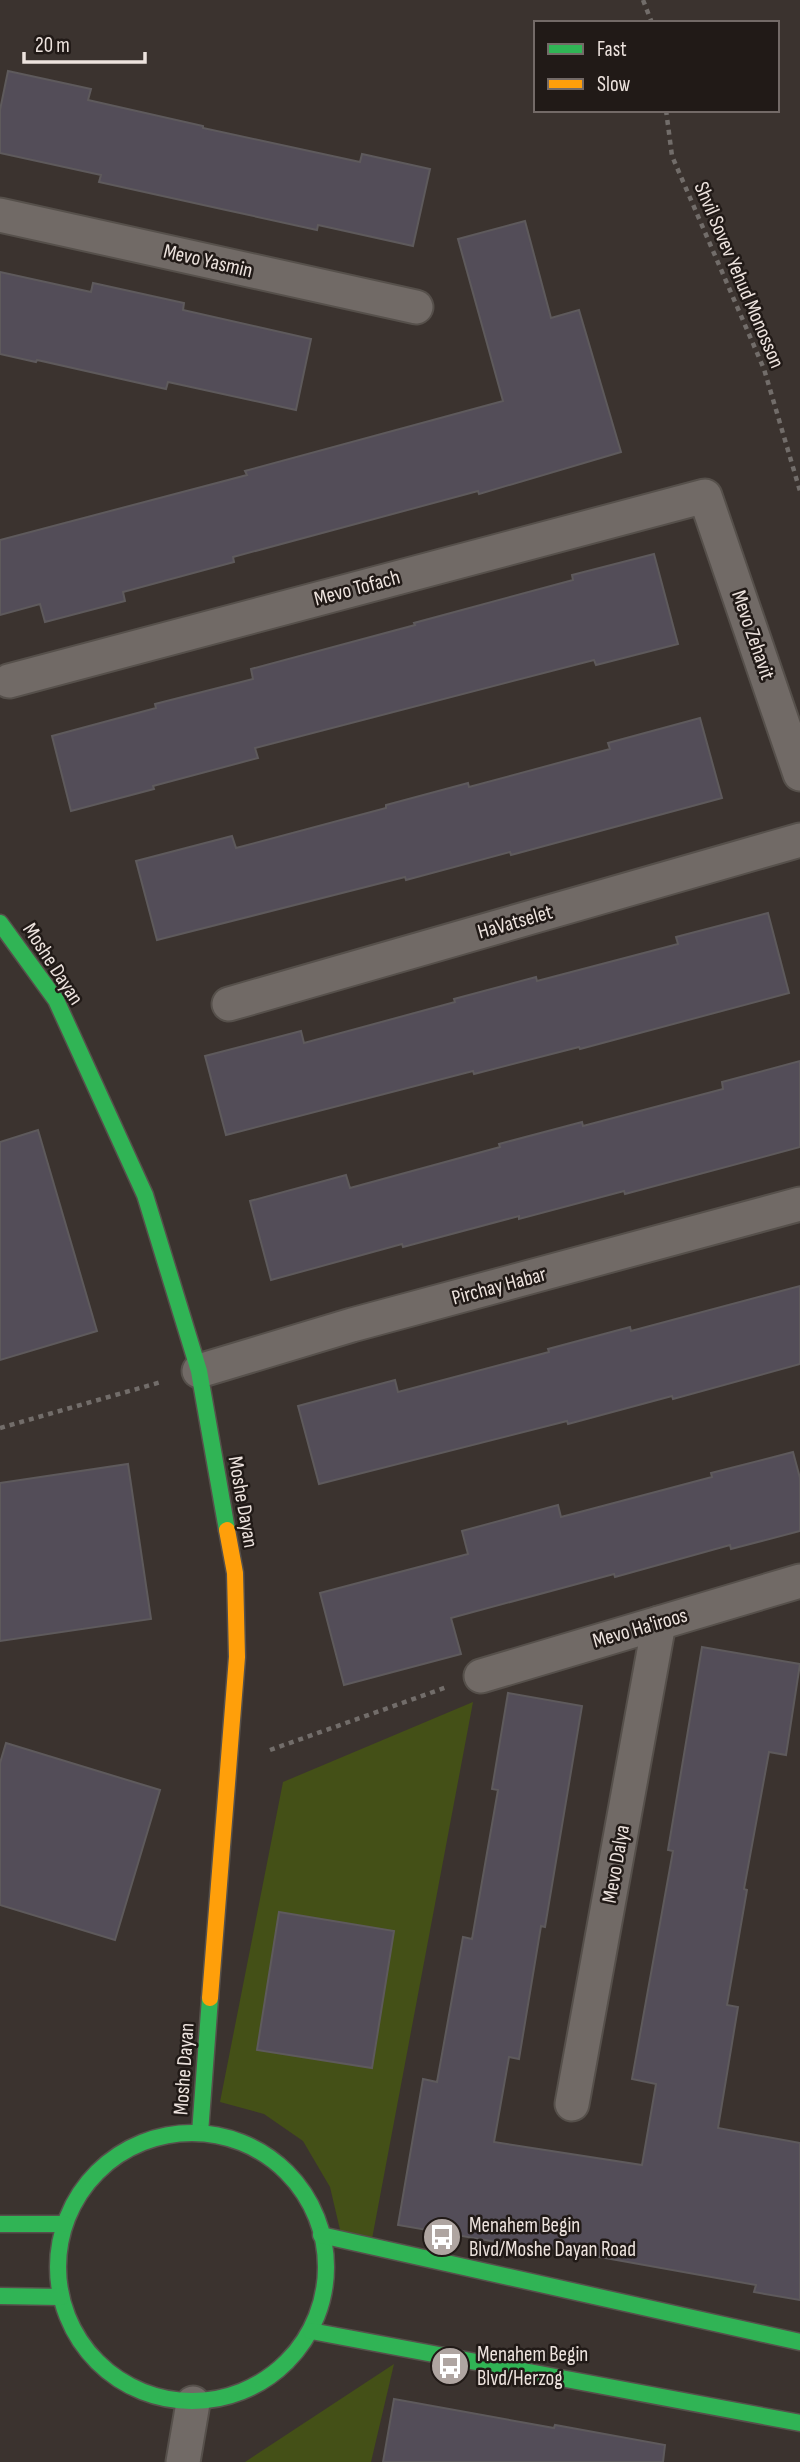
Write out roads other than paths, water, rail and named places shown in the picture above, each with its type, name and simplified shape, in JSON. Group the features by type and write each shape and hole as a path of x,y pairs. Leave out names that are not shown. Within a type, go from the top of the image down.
{"street":[{"name":"Mevo Yasmin","path":"0,215 416,307"},
{"name":"Mevo Tofach","path":"9,681 705,496"},
{"name":"Mevo Zehavit","path":"705,496 800,774"},
{"name":"HaVatselet","path":"229,1004 800,840"},
{"name":"Moshe Dayan","path":"0,923 56,1000 145,1195 199,1371 235,1573 237,1657 200,2133"},
{"name":"Pirchay Habar","path":"199,1371 366,1322 800,1204"},
{"name":"Mevo Ha'iroos","path":"481,1675 800,1581"},
{"name":"Mevo Dalya","path":"572,2104 659,1623"},
{"path":"200,2133 209,2133 244,2144 276,2163 302,2190 319,2222 326,2259 323,2296 311,2331 290,2360 262,2383 230,2398 193,2403 149,2395 108,2374 78,2339 61,2297 57,2260 64,2224 81,2191 105,2164 136,2144 172,2134 200,2133"},
{"path":"0,2224 64,2224"},
{"path":"321,2235 800,2342"},
{"path":"0,2296 61,2297"},
{"path":"311,2331 800,2423"},
{"path":"183,2462 193,2403"}],"place":[{"name":"Menahem Begin Blvd/Moshe Dayan Road","path":"442,2237"},
{"name":"Menahem Begin Blvd/Herzog","path":"450,2366"}]}
